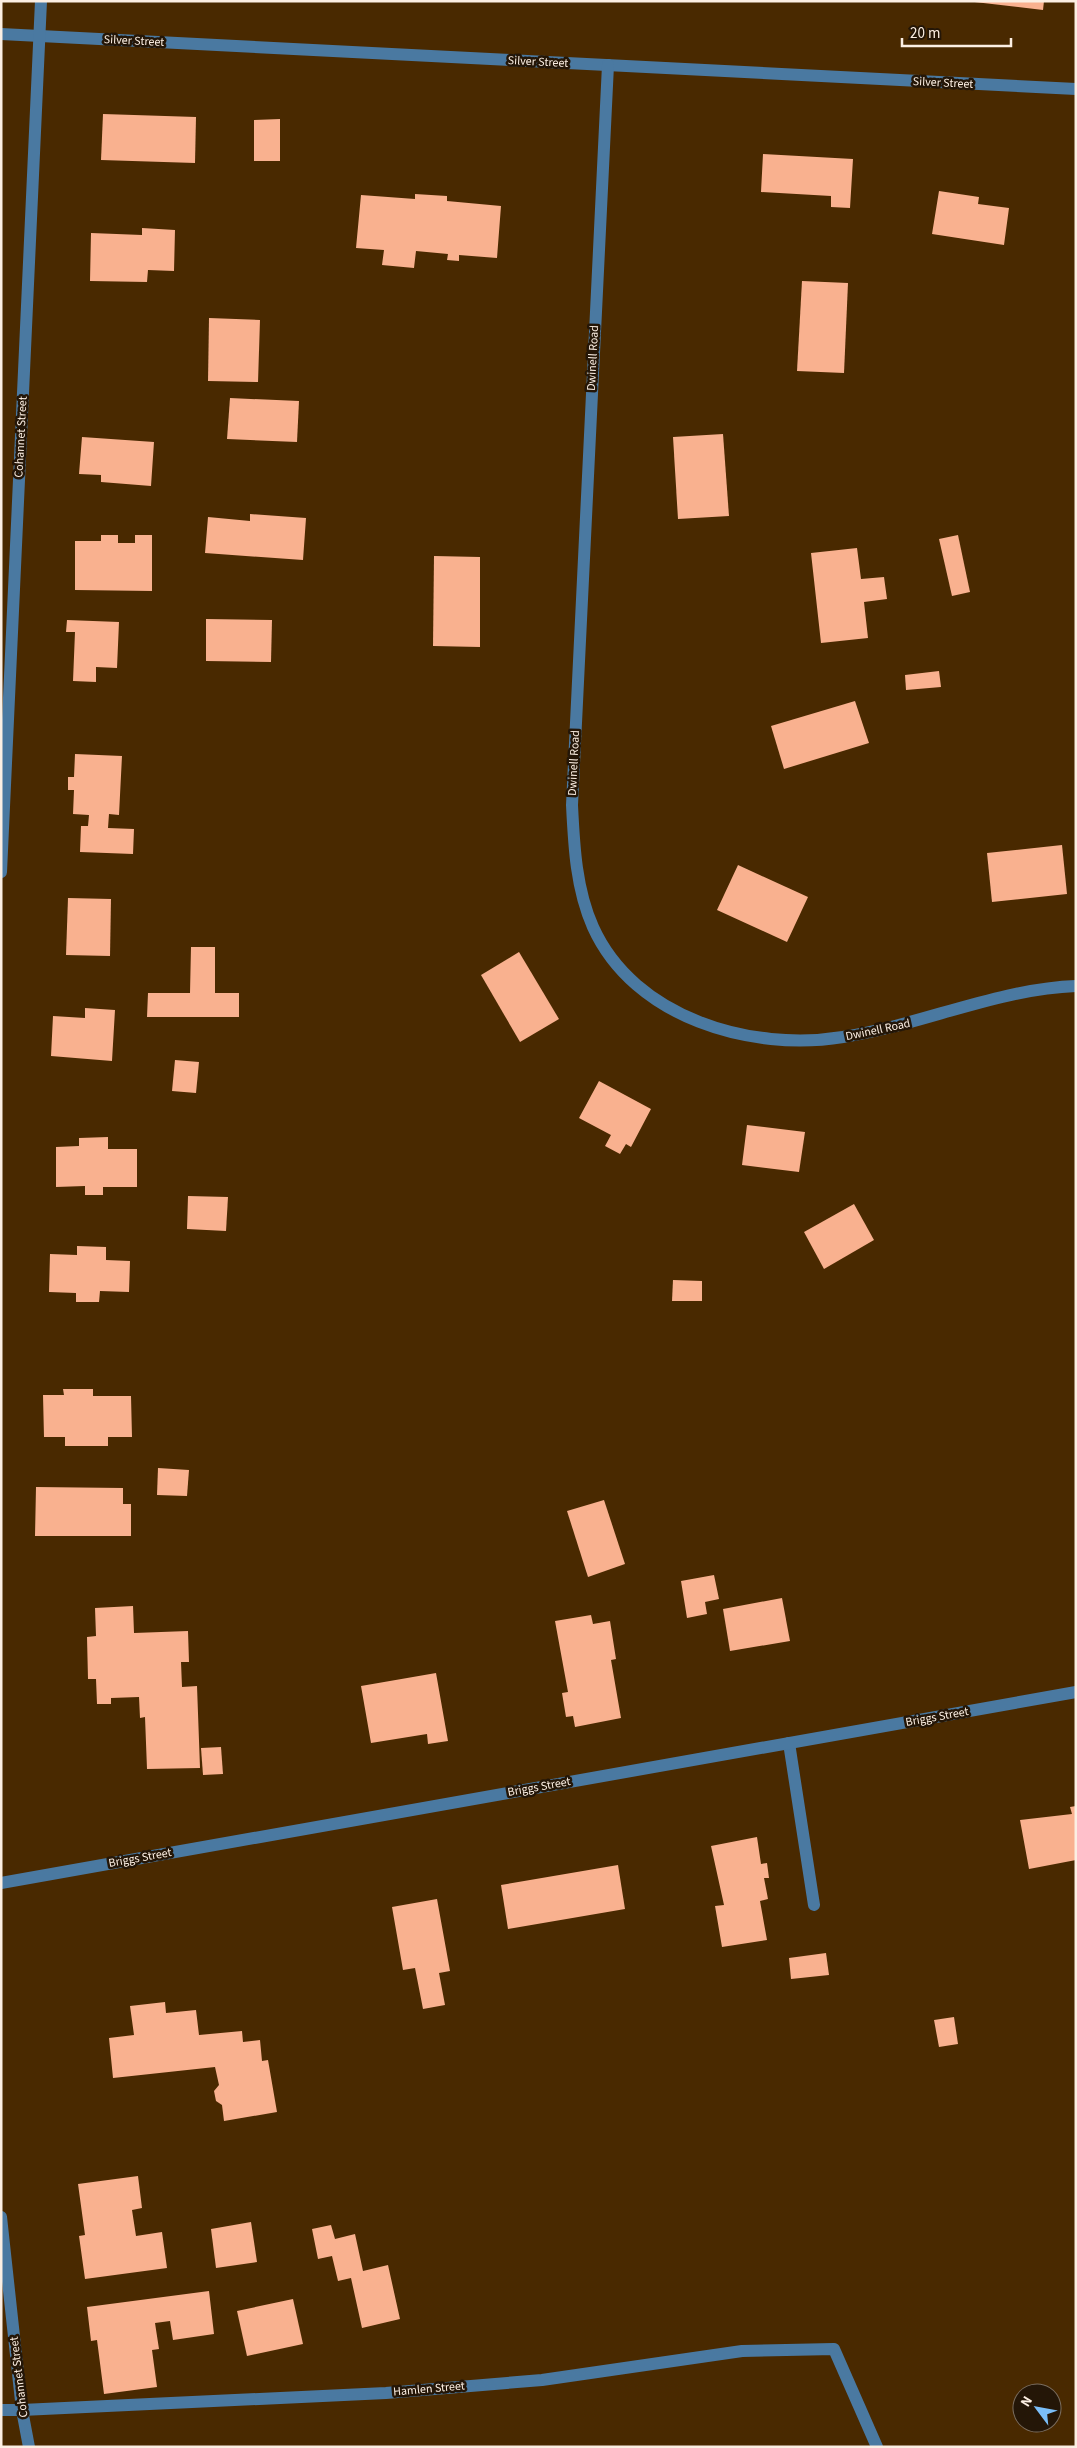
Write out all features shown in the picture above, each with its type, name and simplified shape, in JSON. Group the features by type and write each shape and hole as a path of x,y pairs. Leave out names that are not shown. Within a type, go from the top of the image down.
{"street":[{"name":"Cohannet Street","path":"1,872 7,604 41,1"},
{"name":"Silver Street","path":"1,34 1076,90"},
{"name":"Dwinell Road","path":"608,65 572,805 580,887 593,927 613,961 642,990 678,1012 716,1028 771,1039 799,1041 842,1038 929,1018 1004,996 1042,989 1076,986"},
{"name":"Briggs Street","path":"1,1883 1076,1692"},
{"path":"789,1743 814,1905"},
{"name":"Cohannet Street","path":"1,2217 22,2410 29,2447"},
{"name":"Hamlen Street","path":"1,2410 386,2393 542,2380 742,2351 834,2349 877,2447"}],"building":[{"path":"966,1 1044,1 1043,10"},
{"path":"103,114 196,117 195,163 101,160"},
{"path":"280,119 280,161 254,161 254,120"},
{"path":"763,154 853,159 850,208 831,207 831,196 761,192"},
{"path":"939,191 979,197 978,204 1009,208 1004,245 932,234"},
{"path":"415,194 447,196 447,201 501,206 497,258 459,255 459,261 447,260 448,254 416,251 414,268 382,265 384,250 356,248 361,195 415,199"},
{"path":"142,228 175,230 174,271 148,270 147,282 90,281 91,233 142,235"},
{"path":"802,281 848,283 844,373 797,371"},
{"path":"209,318 260,320 258,382 208,381"},
{"path":"230,398 299,401 297,442 227,439"},
{"path":"723,434 729,516 678,519 673,437"},
{"path":"82,437 154,442 151,486 101,482 101,475 79,474"},
{"path":"250,514 306,518 303,560 205,553 208,517 250,521"},
{"path":"101,535 118,535 118,543 135,543 135,535 152,535 152,591 75,590 75,541 101,541"},
{"path":"958,535 970,592 952,596 939,539"},
{"path":"857,548 861,579 884,577 887,599 864,602 868,638 821,643 811,553"},
{"path":"434,556 480,557 480,647 433,646"},
{"path":"206,619 272,620 271,662 206,661"},
{"path":"67,620 119,622 117,668 96,667 96,682 73,681 75,632 66,632"},
{"path":"939,671 941,687 906,690 905,675"},
{"path":"855,701 869,743 784,769 771,726"},
{"path":"75,754 122,756 119,815 109,814 108,828 134,829 133,854 80,852 81,826 88,826 89,815 73,814 74,790 68,790 68,777 74,777"},
{"path":"1062,845 1067,894 992,902 987,853"},
{"path":"738,865 808,897 787,942 717,910"},
{"path":"68,898 111,899 110,956 66,955"},
{"path":"191,947 215,947 215,993 239,993 239,1017 147,1017 148,993 190,993"},
{"path":"519,952 559,1019 520,1042 481,975"},
{"path":"85,1008 115,1010 112,1061 51,1056 53,1016 85,1018"},
{"path":"175,1060 199,1062 196,1093 172,1091"},
{"path":"599,1081 651,1109 631,1147 626,1144 620,1154 605,1146 611,1135 579,1118"},
{"path":"747,1125 805,1132 799,1172 742,1165"},
{"path":"108,1137 108,1149 137,1149 137,1187 103,1187 103,1195 85,1195 85,1186 56,1187 56,1147 79,1146 79,1138"},
{"path":"188,1196 228,1197 226,1231 187,1229"},
{"path":"854,1204 874,1240 824,1269 804,1232"},
{"path":"77,1246 106,1247 106,1260 130,1261 129,1292 100,1291 99,1302 76,1302 76,1293 49,1292 50,1254 77,1255"},
{"path":"673,1280 702,1281 702,1301 672,1301"},
{"path":"63,1389 93,1389 93,1396 131,1396 132,1437 108,1437 108,1446 65,1446 65,1437 44,1437 43,1395 64,1395"},
{"path":"158,1468 189,1470 187,1496 157,1495"},
{"path":"36,1487 123,1488 123,1504 131,1504 131,1536 35,1536"},
{"path":"604,1500 625,1564 588,1577 567,1511"},
{"path":"714,1575 719,1599 705,1602 707,1614 687,1618 681,1581"},
{"path":"782,1598 790,1641 730,1651 723,1609"},
{"path":"133,1606 134,1633 188,1631 189,1662 181,1662 182,1687 197,1686 200,1768 147,1769 145,1717 140,1718 139,1697 111,1698 111,1704 97,1704 96,1679 88,1679 87,1637 96,1636 95,1608"},
{"path":"591,1615 593,1624 610,1621 616,1659 611,1660 621,1718 575,1727 573,1716 566,1717 562,1693 568,1692 555,1621"},
{"path":"436,1673 448,1741 428,1744 427,1734 371,1743 361,1686"},
{"path":"221,1747 223,1774 203,1775 201,1748"},
{"path":"1076,1806 1076,1860 1029,1869 1020,1820 1072,1814 1070,1807"},
{"path":"757,1837 761,1864 767,1863 769,1878 764,1878 768,1899 760,1901 767,1940 722,1947 715,1906 724,1905 711,1846"},
{"path":"618,1865 625,1909 508,1929 501,1885"},
{"path":"437,1899 450,1971 439,1973 445,2005 423,2009 415,1968 403,1970 392,1907"},
{"path":"826,1953 829,1975 791,1979 789,1958"},
{"path":"165,2002 166,2013 196,2010 199,2035 242,2031 243,2042 260,2040 262,2061 268,2060 277,2112 224,2121 222,2105 216,2101 214,2091 219,2085 215,2067 113,2078 109,2038 134,2035 130,2006"},
{"path":"954,2017 958,2044 939,2047 934,2020"},
{"path":"138,2176 142,2208 132,2210 136,2236 162,2232 167,2268 85,2279 79,2236 85,2235 78,2184"},
{"path":"251,2222 257,2262 216,2268 211,2229"},
{"path":"331,2225 335,2239 355,2234 363,2271 388,2265 400,2319 362,2328 351,2278 338,2281 332,2256 318,2259 312,2229"},
{"path":"209,2291 214,2334 173,2340 170,2321 155,2323 159,2349 152,2350 157,2387 104,2394 97,2340 91,2341 87,2307"},
{"path":"293,2299 303,2344 247,2356 237,2311"}]}
